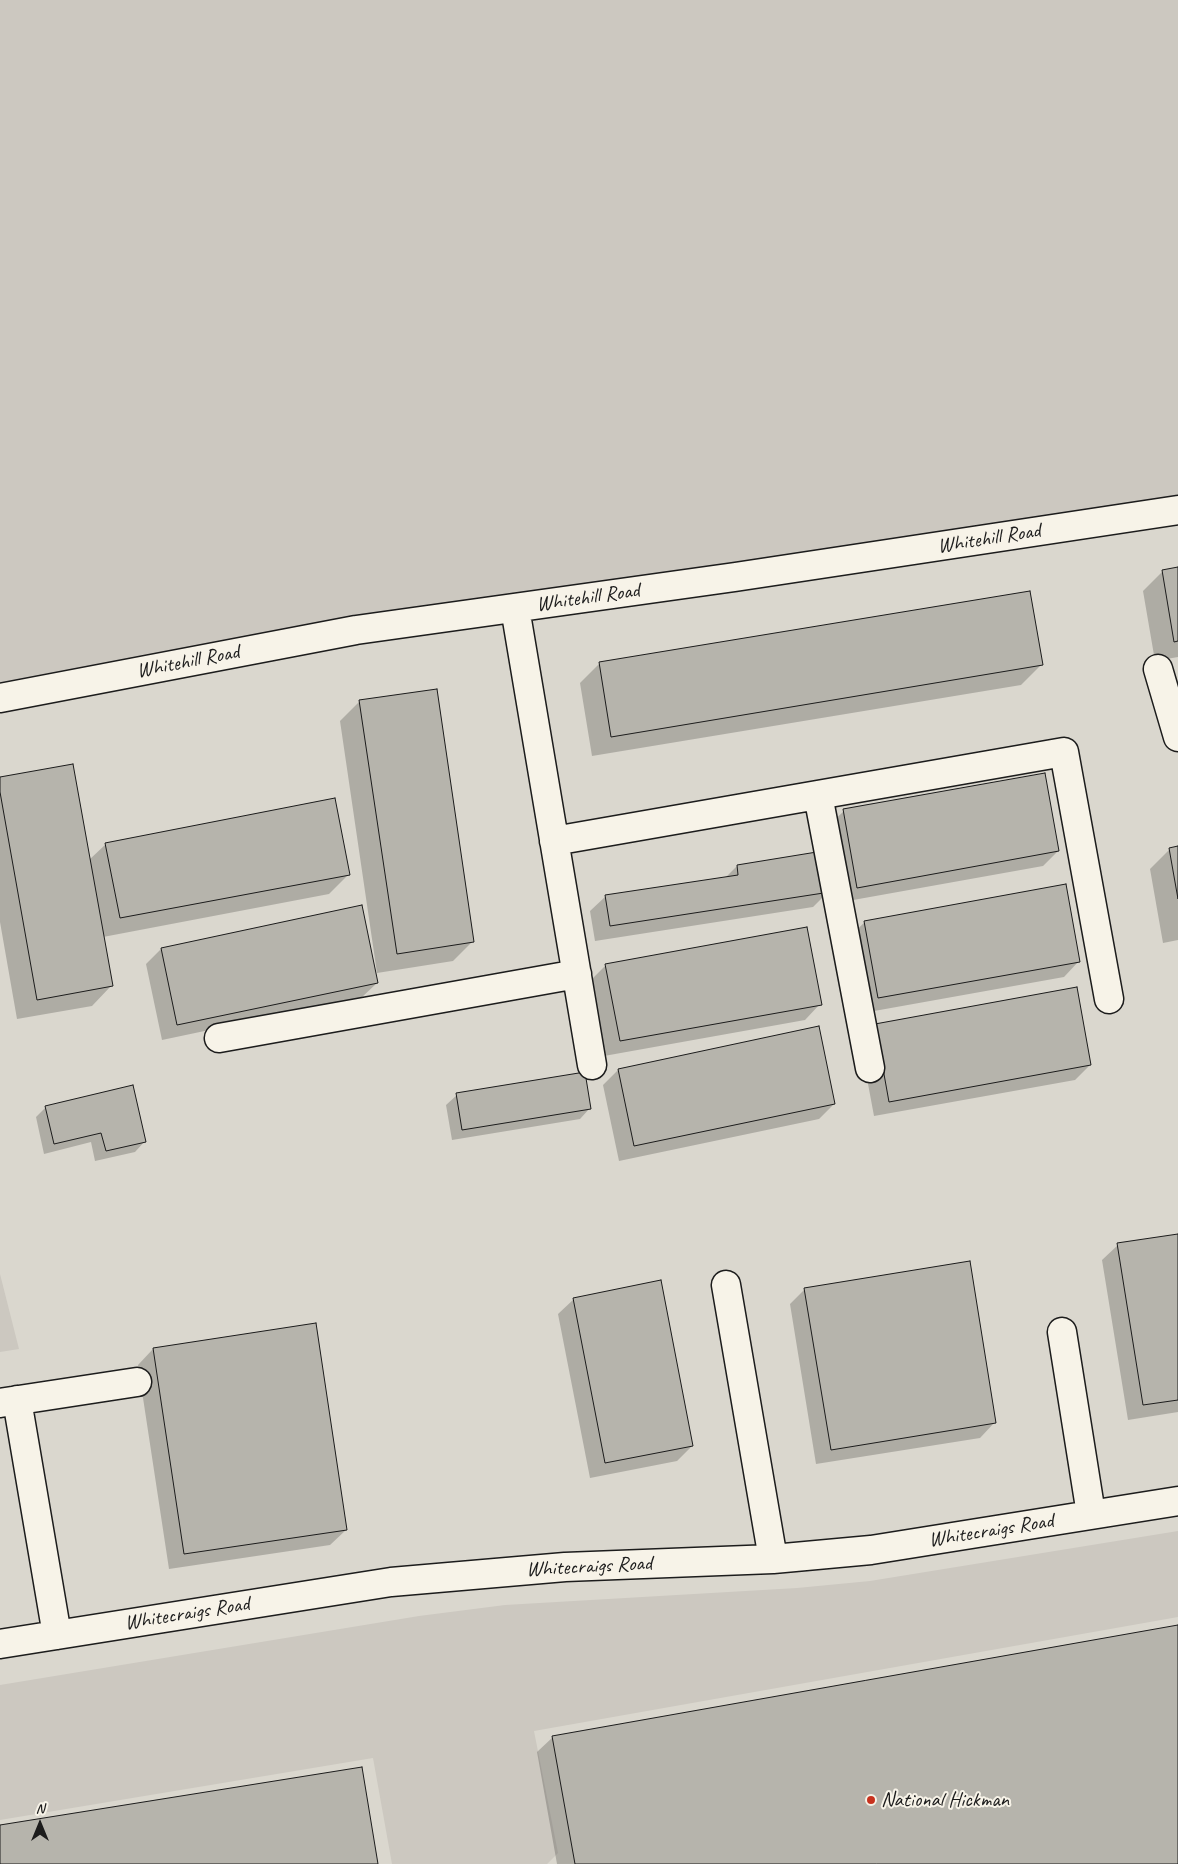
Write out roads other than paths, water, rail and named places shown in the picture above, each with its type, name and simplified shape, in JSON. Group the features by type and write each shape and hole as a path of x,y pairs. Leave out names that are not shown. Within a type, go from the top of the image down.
{"street":[{"name":"Whitehill Road","path":"0,698 356,630 745,576 1178,510"},
{"path":"515,608 592,1065"},
{"path":"1158,669 1178,738"},
{"path":"554,841 1064,752 1109,999"},
{"path":"818,795 870,1068"},
{"path":"219,1038 576,974"},
{"path":"726,1285 773,1559"},
{"path":"1062,1332 1091,1514"},
{"path":"57,1635 9,1402 137,1382"},
{"name":"Whitecraigs Road","path":"0,1644 391,1582 565,1567 773,1559 871,1550 1178,1501"}],"place":[{"name":"National Hickman","path":"871,1800"}]}
